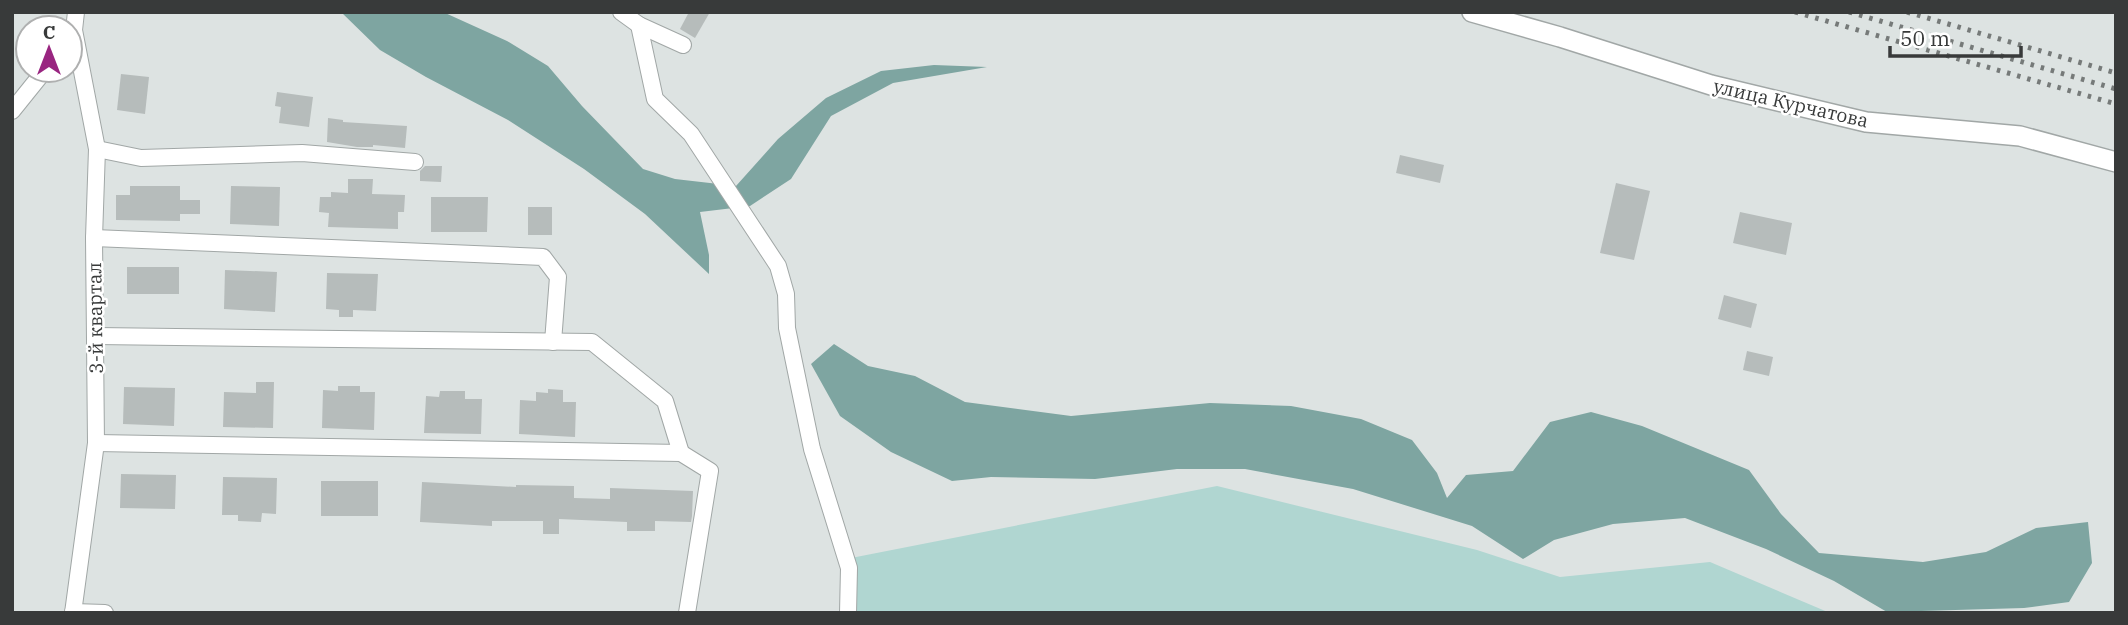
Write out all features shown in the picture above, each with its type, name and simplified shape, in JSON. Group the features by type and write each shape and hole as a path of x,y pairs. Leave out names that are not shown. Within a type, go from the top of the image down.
{"street":[{"path":"621,12 639,25 683,45"},
{"name":"улица Курчатова","path":"1472,12 1711,85 1866,122 2020,136 2116,162"},
{"path":"639,25 655,99 691,134 778,266 786,294 788,328 812,449 849,568 848,613"},
{"path":"12,110 33,84"},
{"name":"3-й квартал","path":"73,612 96,443 94,238 97,149 83,84"},
{"path":"97,149 141,158 302,153 415,162"},
{"path":"94,238 543,257 558,277 553,342"},
{"path":"96,336 592,342 665,401 681,453"},
{"path":"96,443 681,453 710,471 687,613"},
{"path":"73,612 105,613"}],"shaded area":[{"path":"341,12 443,12 507,41 548,66 582,106 643,169 675,179 736,186 778,139 826,98 881,71 934,65 987,67 893,83 831,116 791,179 750,206 700,212 709,255 709,274 645,214 584,169 508,120 380,50"},
{"path":"834,344 868,366 915,376 965,402 1071,416 1210,403 1291,406 1361,419 1412,440 1437,473 1447,498 1466,475 1513,471 1550,422 1591,412 1642,426 1749,470 1781,514 1819,553 1923,562 1986,552 2036,528 2088,522 2092,563 2069,602 2024,608 1887,612 1834,581 1766,549 1685,518 1613,524 1554,540 1523,559 1472,526 1353,489 1245,469 1177,469 1095,479 991,477 952,481 891,452 840,416 811,364"},
{"path":"1217,486 1477,550 1560,577 1710,562 1830,613 844,613 846,559"}],"building":[{"path":"689,12 710,12 695,38 680,29"},
{"path":"121,74 149,77 145,114 117,110"},
{"path":"277,92 313,97 309,127 279,123 281,107 275,106"},
{"path":"328,118 343,122 407,126 405,148 373,145 357,147 327,142"},
{"path":"1400,155 1444,165 1440,183 1396,173"},
{"path":"425,166 442,166 441,182 420,181 420,171"},
{"path":"348,179 373,179 372,194 405,195 404,212 398,212 398,229 328,227 329,213 319,212 320,197 331,197 331,192 348,193"},
{"path":"1616,183 1650,191 1634,260 1600,253"},
{"path":"130,186 180,186 180,200 200,200 200,214 180,214 180,221 116,220 116,195 130,195"},
{"path":"231,186 280,187 279,226 230,224"},
{"path":"431,197 488,197 487,232 431,232"},
{"path":"528,207 552,207 552,235 528,235"},
{"path":"1740,212 1792,223 1786,255 1733,243"},
{"path":"127,267 179,267 179,294 127,294"},
{"path":"225,270 277,272 275,312 224,309"},
{"path":"327,273 378,274 376,311 353,310 353,317 339,317 339,310 326,309"},
{"path":"1724,295 1757,304 1751,328 1718,319"},
{"path":"1747,351 1773,357 1769,376 1743,370"},
{"path":"256,382 274,382 273,428 223,427 224,392 256,393"},
{"path":"338,386 360,386 360,392 375,392 374,430 322,428 323,390 338,391"},
{"path":"124,387 175,388 174,426 123,424"},
{"path":"548,389 563,390 563,402 576,402 575,437 519,434 520,400 536,401 536,392 548,393"},
{"path":"440,391 465,391 465,399 482,399 481,434 424,433 426,396 439,397"},
{"path":"121,474 176,475 175,509 120,508"},
{"path":"223,477 277,478 276,514 262,513 261,522 238,521 238,515 222,515"},
{"path":"321,481 378,481 378,516 321,516"},
{"path":"422,482 516,487 574,486 574,498 610,499 610,488 693,491 692,516 691,522 655,521 655,531 627,531 627,522 559,519 559,534 543,534 543,521 492,521 492,526 420,522"}],"railway":[{"path":"1795,12 2116,104"},
{"path":"1849,12 2116,89"},
{"path":"1907,12 2116,73"}]}
